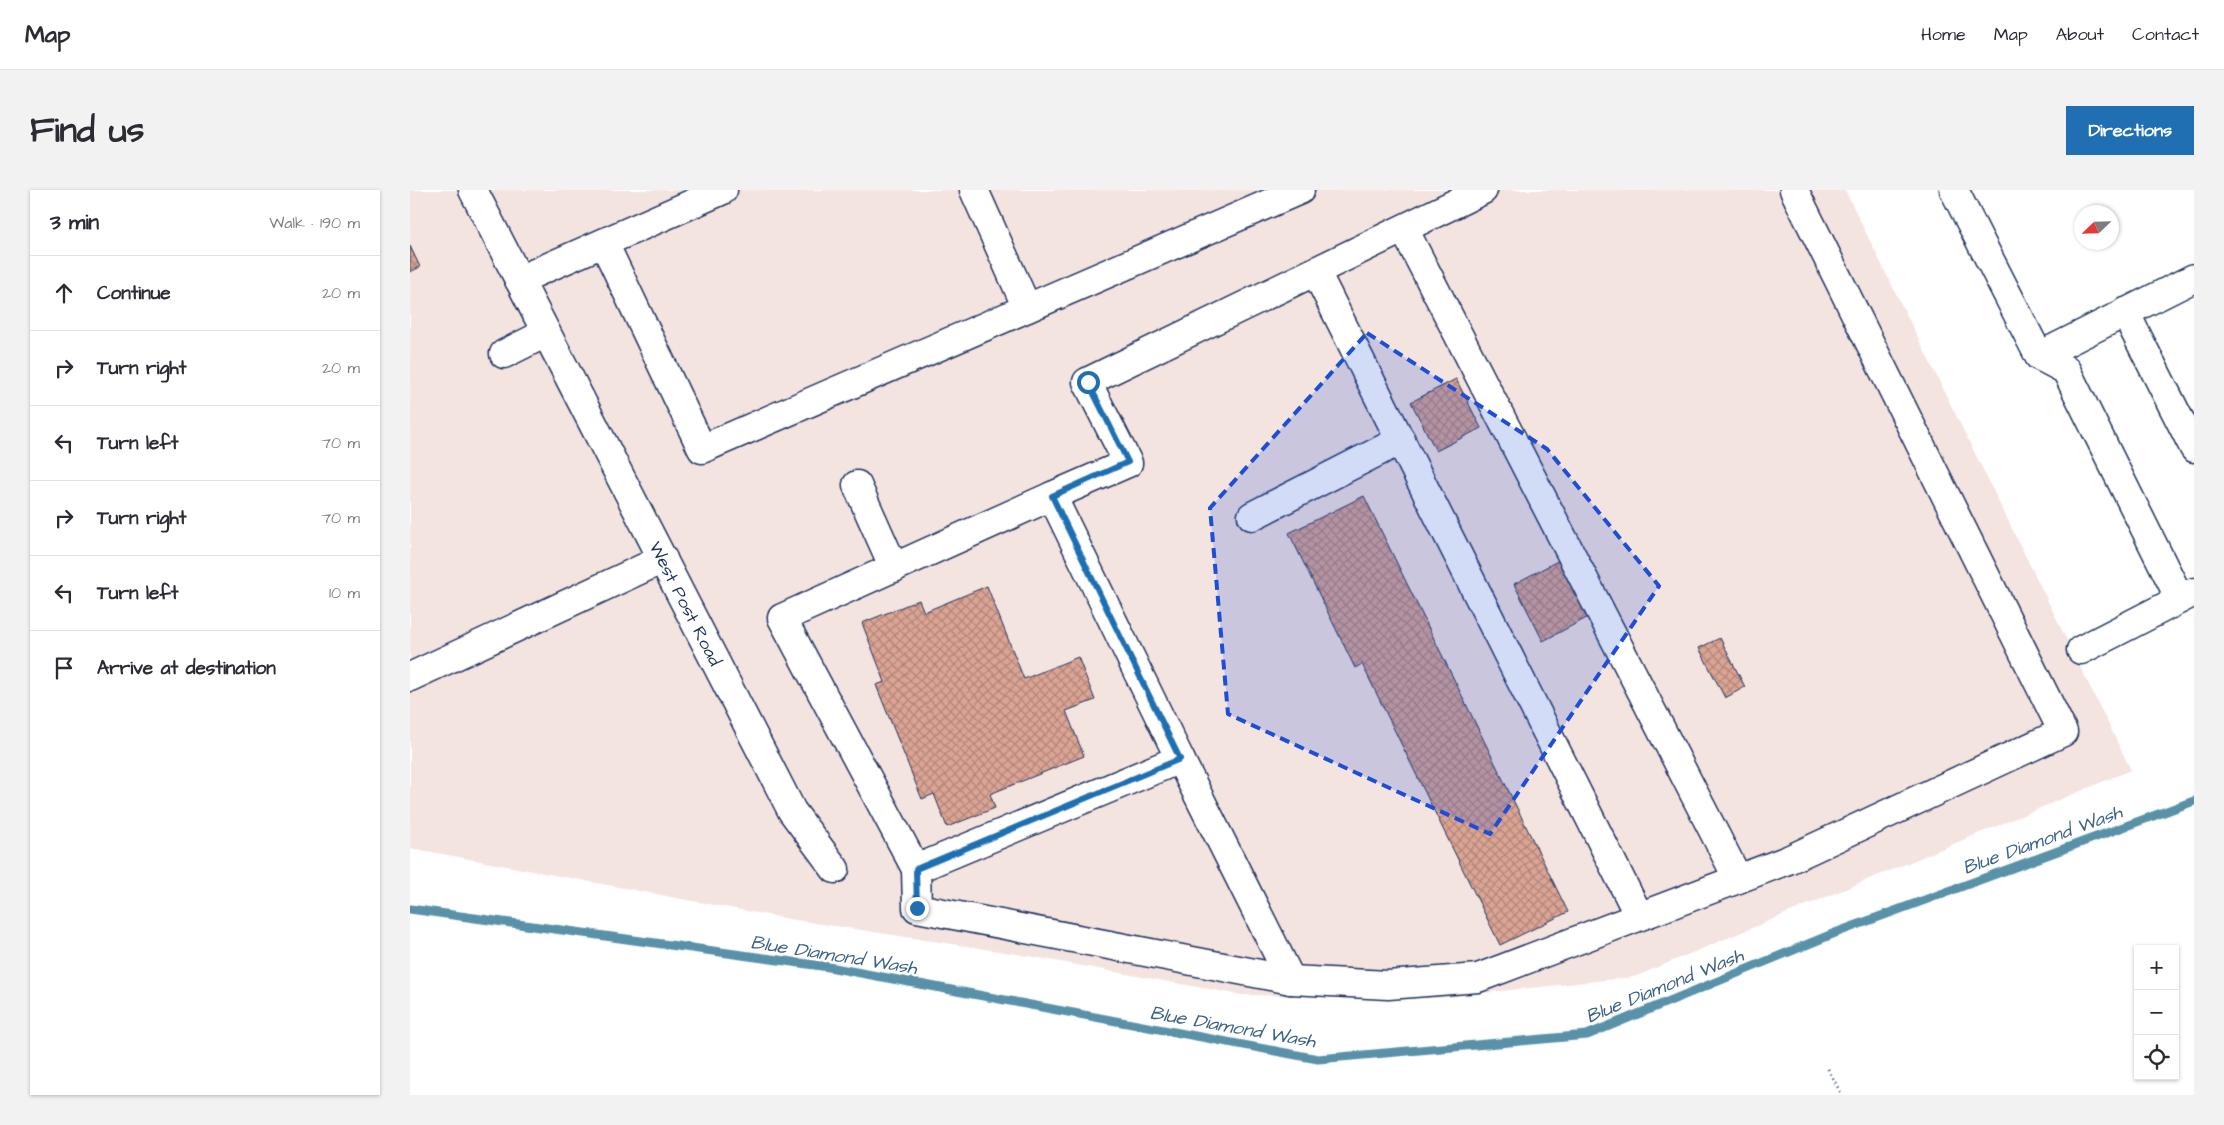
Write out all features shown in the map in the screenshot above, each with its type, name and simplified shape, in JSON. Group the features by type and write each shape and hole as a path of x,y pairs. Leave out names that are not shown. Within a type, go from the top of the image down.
{"street":[{"name":"West Post Road","path":"473,190 792,811 835,869"},
{"path":"519,280 723,190"},
{"path":"974,190 1026,308"},
{"path":"604,243 702,449 1300,190"},
{"path":"1483,190 1088,382 1128,462 782,618 916,869 917,908 1291,980 1388,986 1478,978 1788,860 2063,732 1794,190"},
{"path":"1954,190 2039,356 2066,370 2187,595 2081,650"},
{"path":"1404,229 1738,879"},
{"path":"1316,272 1639,916"},
{"path":"2039,356 2194,278"},
{"path":"2125,312 2194,448"},
{"path":"504,354 546,333"},
{"path":"1252,516 1401,440"},
{"path":"857,484 894,568"},
{"path":"1052,496 1180,759 1291,980"},
{"path":"410,677 662,559"},
{"path":"916,869 1180,759"}],"path":[{"path":"1828,1069 1842,1095"}],"highlighted area":[{"path":"1367,333 1547,449 1659,586 1490,834 1228,714 1210,508"}],"shaded area":[{"path":"410,190 1845,190 2131,770 1634,977 1436,998 1241,995 1017,954 789,919 410,848"}],"building":[{"path":"410,246 420,267 410,272"},
{"path":"1456,379 1481,428 1436,451 1411,402"},
{"path":"1364,496 1568,912 1500,945 1362,664 1355,668 1289,533"},
{"path":"1567,556 1596,613 1543,641 1514,584"},
{"path":"987,586 1024,679 1078,657 1095,700 1066,711 1084,756 990,794 995,808 947,827 934,794 922,799 876,685 885,682 862,623 919,600 924,612"},
{"path":"1720,638 1745,687 1725,698 1699,648"}],"waterway":[{"name":"Blue Diamond Wash","path":"410,909 829,967 1318,1059 1587,1035 1835,933 2194,801"}],"route":[{"path":"917,908 916,869 1180,759 1052,496 1128,462 1088,382"}]}
